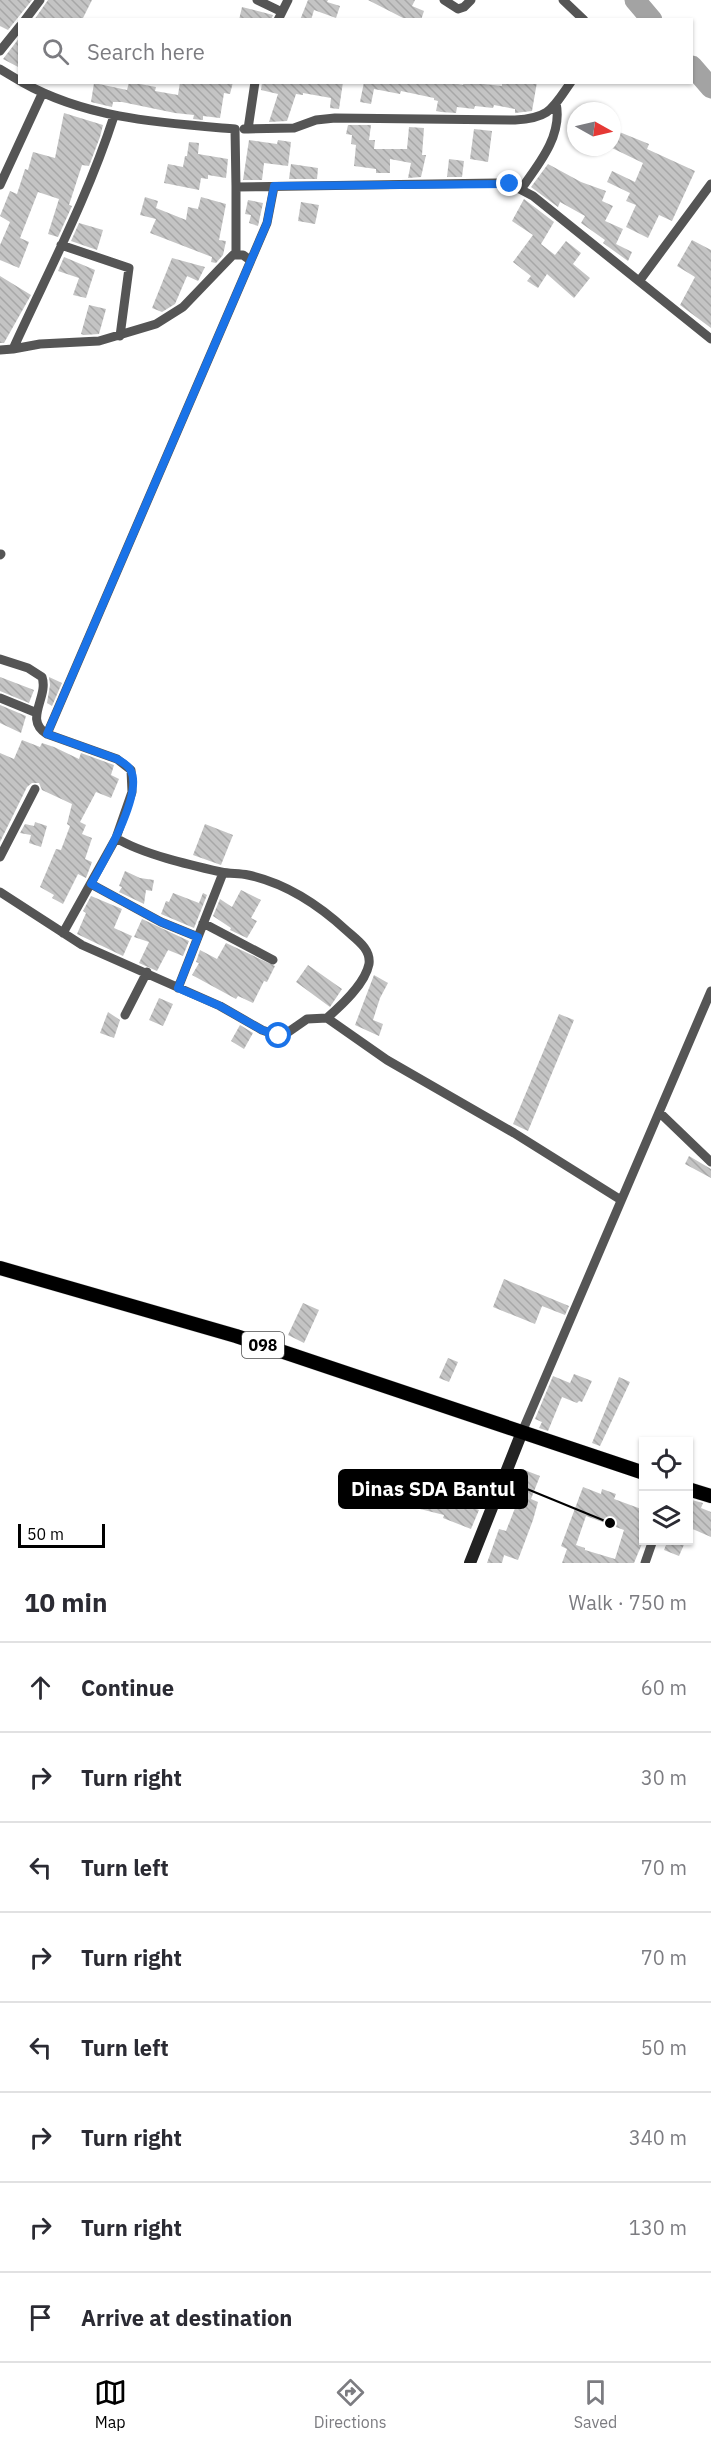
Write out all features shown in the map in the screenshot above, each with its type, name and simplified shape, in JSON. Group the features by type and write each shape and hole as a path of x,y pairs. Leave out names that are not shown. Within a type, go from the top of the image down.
{"main road":[{"name":"098","path":"0,1268 236,1336 639,1471"},
{"path":"470,1563 522,1432"},
{"path":"693,1491 711,1496"}],"street":[{"path":"257,0 280,16 288,0"},
{"path":"444,0 458,9 471,0"},
{"path":"563,0 582,18"},
{"path":"26,18 38,1"},
{"path":"0,51 18,29"},
{"path":"0,69 18,80"},
{"path":"24,84 42,94 114,116 141,121 235,129 294,128 315,120 335,118 526,120 543,116 556,104 570,84"},
{"path":"248,129 255,84"},
{"path":"0,185 42,94"},
{"path":"521,189 548,148 556,129 559,117 556,104"},
{"path":"13,349 88,187 114,116"},
{"path":"235,129 236,255"},
{"path":"236,187 497,183 521,189 640,280 711,339"},
{"path":"640,280 711,184"},
{"path":"47,734 267,223 274,186"},
{"path":"61,245 129,268 120,336"},
{"path":"0,350 40,344 87,343 135,332 170,317 183,307 224,263 236,255 243,255 250,260"},
{"path":"0,659 28,668 42,677 44,686 37,713 37,724 47,734 117,759 131,770 132,792 116,838 63,933"},
{"path":"0,698 37,713"},
{"path":"0,857 35,789"},
{"path":"116,838 176,861 223,873 248,875 288,889 331,916 366,948 369,961 366,972 327,1018"},
{"path":"178,988 223,873"},
{"path":"91,884 161,922 198,937"},
{"path":"0,892 82,945 220,1006 262,1030 279,1036 307,1019 327,1018 387,1060 514,1133 621,1200"},
{"path":"203,923 273,960"},
{"path":"125,1015 147,972"},
{"path":"522,1432 711,991"},
{"path":"659,1112 711,1162"},
{"path":"647,1562 652,1545"}],"building":[{"path":"0,0 32,0 8,30 0,26"},
{"path":"48,0 92,0 83,18 35,18"},
{"path":"308,0 328,0 327,2 340,6 336,18 314,10 312,18 301,18"},
{"path":"368,0 415,0 412,6 424,11 422,18 403,18"},
{"path":"242,7 273,15 272,18 239,18"},
{"path":"18,40 18,67 3,59"},
{"path":"94,84 127,90 128,84 140,84 156,87 155,91 178,95 180,84 232,84 230,94 224,93 220,118 203,116 203,120 193,119 194,115 122,102 113,102 112,107 91,102"},
{"path":"262,84 343,84 339,109 330,108 331,98 296,94 287,121 269,122 278,94 261,90"},
{"path":"364,84 502,86 502,84 537,84 532,111 515,113 515,109 494,105 493,108 457,107 456,113 441,112 436,111 438,101 434,98 401,91 400,94 374,89 371,104 360,102"},
{"path":"64,113 103,125 100,137 89,166 82,165 69,205 72,206 58,237 48,234 59,199 38,192 20,238 29,242 19,268 0,260 0,245 10,222 0,216 10,191 17,194 33,152 55,158"},
{"path":"348,125 371,125 369,140 375,140 374,149 407,149 409,127 424,128 422,155 426,155 421,177 408,178 411,163 390,159 390,173 376,173 376,169 354,166 356,145 351,144 352,135 346,134"},
{"path":"474,129 492,131 488,162 470,159"},
{"path":"621,133 649,144 647,149 695,171 672,221 659,215 648,238 626,227 636,205 626,201 630,193 607,182 612,171 635,182 643,163 621,152"},
{"path":"249,140 277,144 278,140 291,142 288,166 264,163 262,180 243,180"},
{"path":"189,142 199,143 198,154 228,159 226,178 208,175 208,179 201,178 199,190 164,183 168,164 183,167"},
{"path":"449,159 464,161 462,177 447,177"},
{"path":"291,164 318,168 317,179 289,179"},
{"path":"548,164 581,182 606,191 602,201 613,206 605,221 623,229 616,244 632,252 628,261 603,243 605,240 581,223 585,216 560,202 558,207 531,187"},
{"path":"145,197 158,201 156,208 186,220 188,207 198,209 201,197 226,204 219,240 226,241 223,255 216,263 211,262 212,257 150,233 156,219 140,215"},
{"path":"524,199 554,222 541,244 555,255 566,241 581,253 573,264 590,278 574,298 547,274 538,288 527,281 531,276 513,262 533,235 512,221"},
{"path":"248,200 263,203 258,226 249,223 251,215 245,214"},
{"path":"301,202 319,205 315,224 298,221"},
{"path":"79,223 103,230 97,250 71,241"},
{"path":"692,240 711,250 711,328 680,305 695,277 677,266"},
{"path":"64,257 95,270 86,298 73,295 79,278 58,271"},
{"path":"172,258 205,267 198,281 187,276 175,304 162,312 152,308"},
{"path":"0,276 31,295 4,343 0,343"},
{"path":"89,305 106,309 99,334 81,334"},
{"path":"0,677 34,690 29,703 0,691"},
{"path":"49,677 62,683 52,706 47,703"},
{"path":"0,705 26,716 21,733 0,723"},
{"path":"22,740 40,747 42,743 54,747 79,759 81,753 114,765 111,775 119,779 111,798 96,792 80,822 86,825 82,834 92,838 85,859 92,862 86,878 78,874 63,904 52,898 54,895 40,887 56,849 61,850 70,826 67,824 72,804 42,790 39,783 32,783 27,787 0,842 0,753 14,759"},
{"path":"35,822 47,826 41,847 29,843 31,835 20,833 25,824 34,826"},
{"path":"205,824 233,835 221,865 193,855"},
{"path":"125,871 140,878 154,880 152,891 146,890 144,904 119,892"},
{"path":"241,890 261,900 251,918 257,921 247,938 230,930 231,928 213,916 220,899 232,907"},
{"path":"173,893 199,903 203,893 207,895 194,928 161,914 166,901 169,902"},
{"path":"91,896 122,909 114,928 132,936 123,956 77,934 86,913 83,911"},
{"path":"142,919 189,941 183,956 168,950 157,971 139,963 149,942 134,937"},
{"path":"226,943 275,966 253,1003 238,996 236,999 192,975 199,963 196,962 200,950 217,959"},
{"path":"308,965 342,989 330,1007 296,982"},
{"path":"374,975 388,983 373,1020 383,1024 379,1036 355,1025"},
{"path":"159,998 173,1004 163,1026 149,1020"},
{"path":"108,1012 120,1020 114,1038 100,1033"},
{"path":"559,1014 574,1020 528,1131 513,1124"},
{"path":"240,1025 253,1033 244,1049 231,1041"},
{"path":"689,1156 711,1169 711,1178 685,1164"},
{"path":"504,1279 569,1306 565,1315 542,1306 535,1324 493,1307"},
{"path":"303,1303 319,1310 304,1343 288,1335"},
{"path":"448,1358 458,1362 449,1382 439,1378"},
{"path":"574,1374 592,1381 582,1402 577,1403 562,1397 548,1431 539,1428 542,1422 535,1419 553,1376 570,1383"},
{"path":"619,1377 630,1382 600,1446 592,1443"},
{"path":"522,1469 540,1476 531,1499 538,1502 533,1520 518,1560 504,1555 502,1563 487,1563 499,1529 506,1531 517,1503 524,1482 518,1480"},
{"path":"430,1471 476,1489 470,1506 479,1510 471,1529 443,1518 444,1515 416,1508"},
{"path":"583,1487 601,1494 602,1489 616,1494 614,1499 639,1508 639,1545 642,1545 634,1563 562,1563 567,1549 561,1546","holes":["586,1516 624,1530 615,1559 576,1545"]},
{"path":"693,1500 703,1503 701,1508 711,1512 711,1537 693,1529"},
{"path":"666,1545 684,1545 679,1556 664,1550"}],"waterway":[{"path":"635,0 650,18"},
{"path":"693,67 711,88"}],"place":[{"name":"Dinas SDA Bantul","path":"610,1523"}],"route":[{"path":"279,1036 262,1030 220,1006 178,988 198,937 161,922 91,884 116,838 127,809 132,792 132,773 128,766 117,759 47,734 267,223 274,186 510,184"}]}
